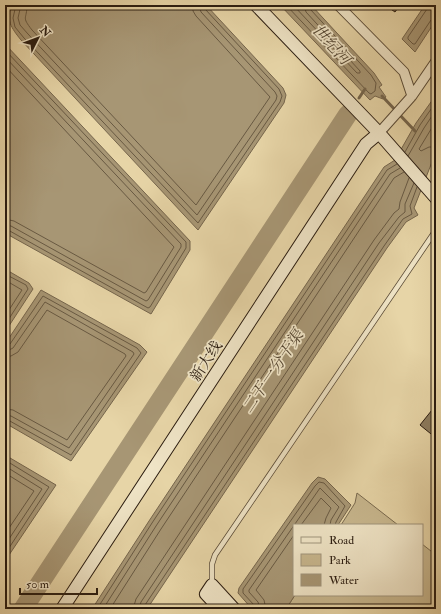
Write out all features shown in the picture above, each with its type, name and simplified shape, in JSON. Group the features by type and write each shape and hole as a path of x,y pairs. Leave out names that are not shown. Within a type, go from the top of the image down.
{"main road":[{"path":"256,5 379,133 436,198"},
{"name":"新大线","path":"62,609 366,144 379,133"},
{"path":"220,609 206,594 212,584 234,609"}],"street":[{"path":"338,5 404,72 412,96"},
{"path":"379,133 412,96 436,61"}],"lane":[{"path":"212,584 212,564 215,555 436,230"}],"green space":[{"path":"357,493 397,524 342,524 355,503"},
{"path":"423,545 436,555 436,609 286,609 294,596 423,596"}],"water":[{"path":"13,5 206,5 283,88 286,95 284,103 198,230 21,40 12,28 9,19 10,10"},
{"name":"世纪河","path":"280,5 311,5 374,73 382,85 379,87 386,97 383,99 375,96 370,100"},
{"path":"425,5 436,5 436,20 415,52 402,39"},
{"path":"5,44 190,241 190,250 151,314 5,233"},
{"name":"二干一分干渠","path":"436,95 436,162 432,162 414,208 418,215 406,222 387,248 147,609 92,609 384,167 395,160 416,123"},
{"path":"5,269 29,283 33,289 5,332"},
{"path":"41,290 140,345 147,352 71,461 5,423 5,344"},
{"path":"5,455 56,485 5,561"},
{"path":"318,477 325,479 351,505 339,524 293,524 293,596 294,596 286,609 252,609 238,593 239,588 312,483"}],"building":[{"path":"385,5 400,5 395,12"},
{"path":"436,405 436,438 420,425"}],"waterway":[{"path":"359,98 365,89"},
{"path":"382,96 415,131"},
{"path":"23,609 348,114"}]}
